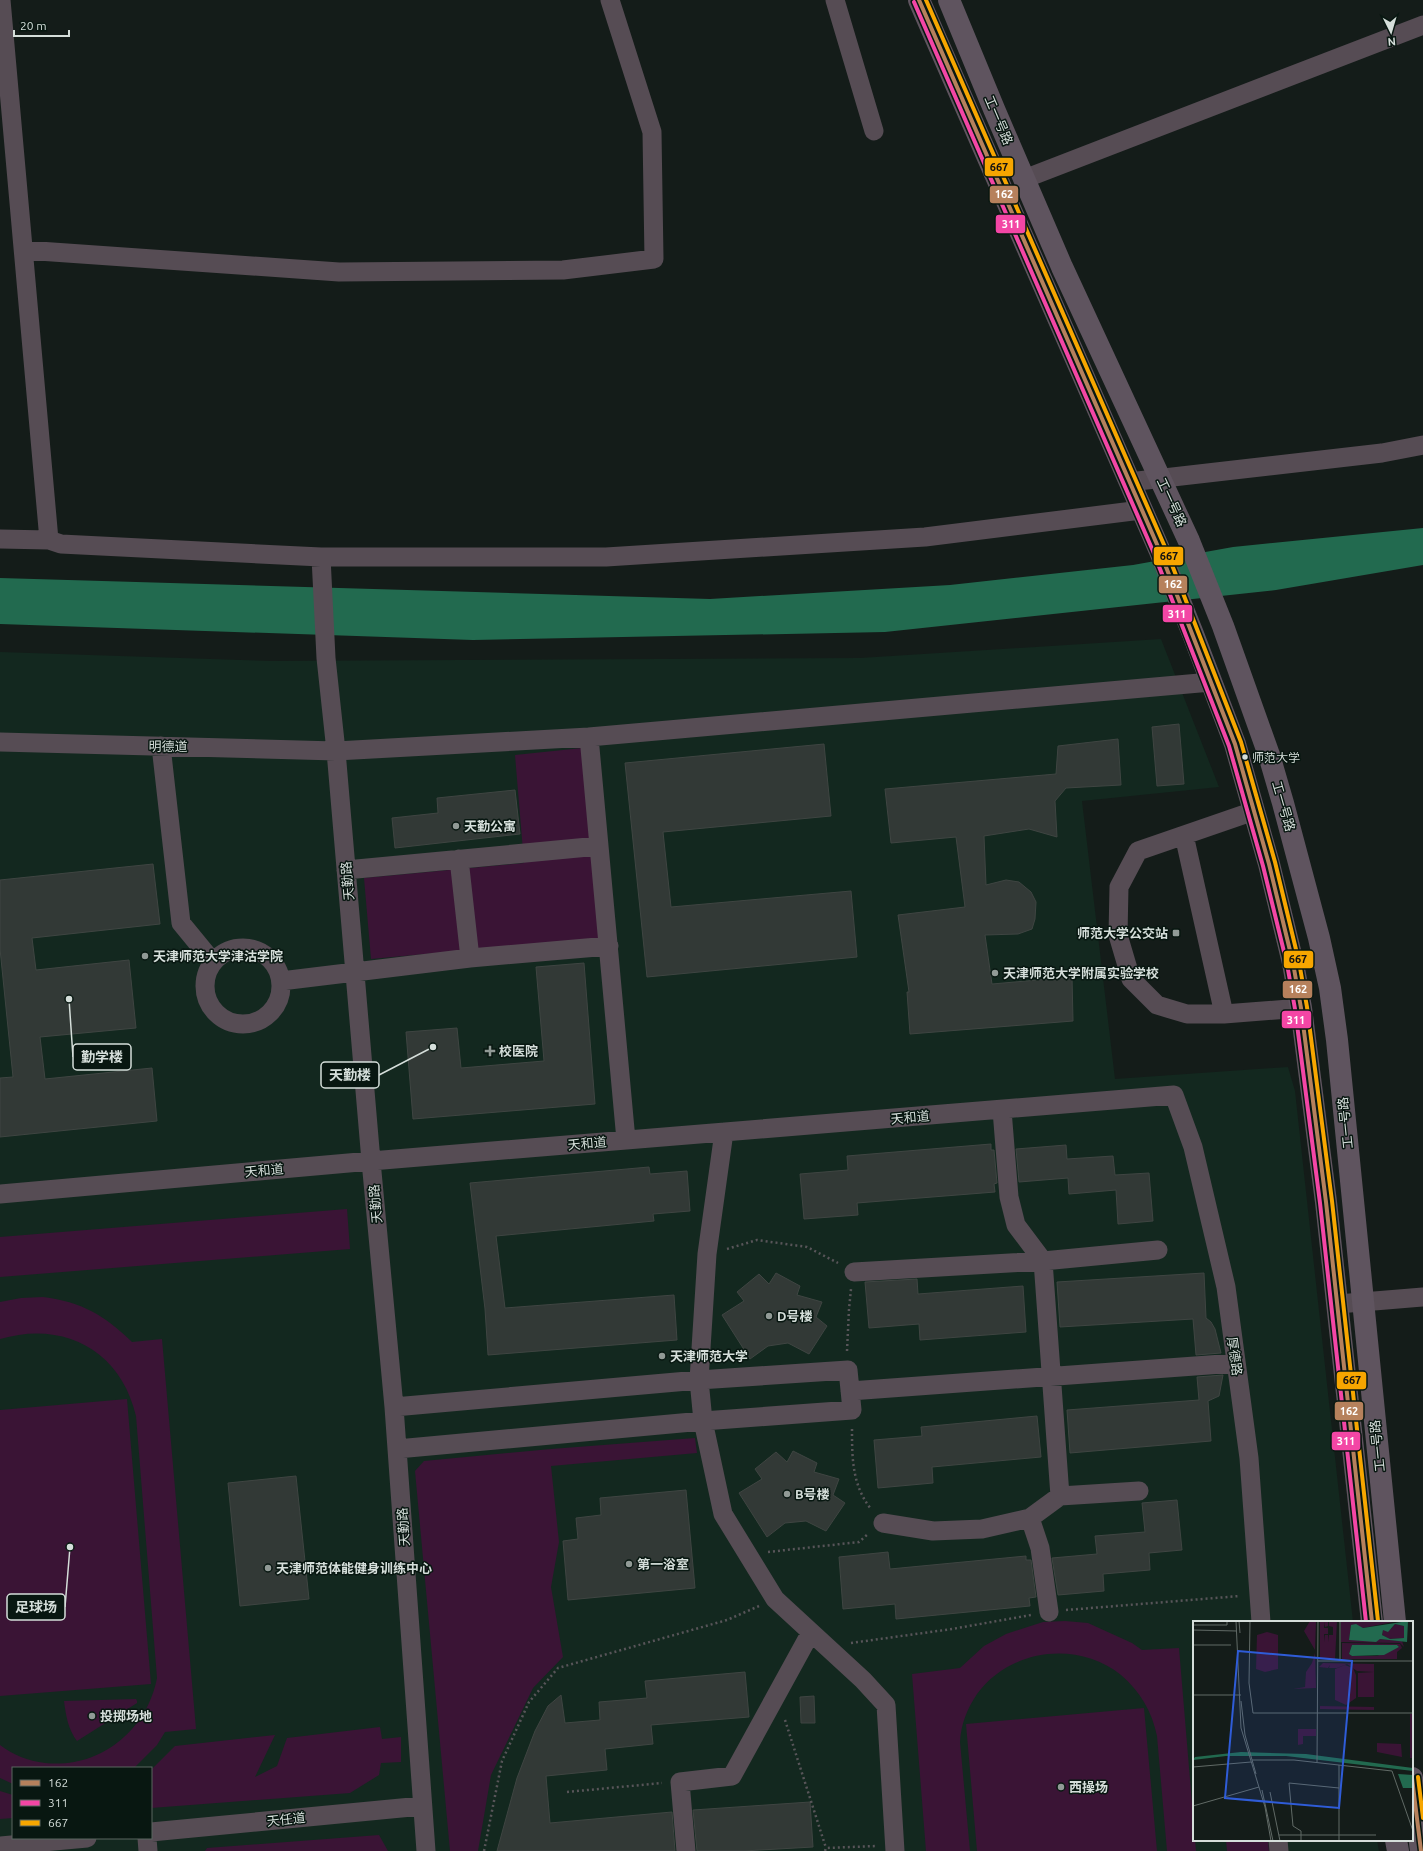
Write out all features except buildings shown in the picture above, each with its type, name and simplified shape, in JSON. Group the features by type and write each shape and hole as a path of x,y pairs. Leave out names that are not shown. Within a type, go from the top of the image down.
{"main road":[{"name":"工一号路","path":"919,0 1159,549 1193,634 1234,744 1254,811 1281,912 1301,1008 1338,1304 1372,1621"},
{"name":"工一号路","path":"949,0 1062,267 1190,541 1223,626 1269,755 1281,796 1308,895 1330,988 1337,1040 1395,1621"},
{"path":"1413,1786 1421,1851"},
{"path":"1396,1841 1398,1851"}],"street":[{"path":"2,0 49,540"},
{"path":"24,250 59,254 339,272 563,270 654,259 652,132 610,0"},
{"path":"835,0 874,131"},
{"path":"1024,179 1423,25"},
{"path":"1129,482 1382,453 1423,445"},
{"path":"0,539 49,540 61,544 321,557 614,557 925,537 1141,510"},
{"name":"天勤路","path":"321,557 326,658 336,751 370,1161 394,1407 426,1851"},
{"name":"明德道","path":"0,742 336,751 590,737 1211,682"},
{"path":"590,737 626,1140"},
{"path":"161,746 181,923 213,962"},
{"path":"1254,811 1138,852 1119,887 1118,935 1132,979 1157,1005 1187,1014 1224,1014 1301,1008"},
{"path":"1184,835 1224,1014"},
{"path":"346,870 600,846"},
{"path":"459,859 470,958"},
{"path":"281,981 470,958 609,946"},
{"path":"238,948 248,948 267,956 274,963 279,971 281,981 279,1001 274,1009 267,1016 248,1024 233,1023 220,1016 208,1001 205,981 213,962 220,955 238,948"},
{"name":"天和道","path":"0,1194 370,1161 1174,1095"},
{"name":"厚德路","path":"1174,1095 1193,1146 1224,1280 1249,1458 1261,1621"},
{"path":"1002,1110 1009,1197 1016,1225 1043,1260 1060,1496"},
{"path":"724,1132 707,1254 699,1380 703,1421 723,1514 775,1599 863,1680 886,1705 895,1848"},
{"path":"854,1272 1043,1260 1158,1250"},
{"path":"1338,1304 1423,1297"},
{"path":"850,1391 1236,1363"},
{"path":"394,1407 699,1380 848,1370 852,1410 703,1421 397,1449"},
{"path":"883,1523 933,1531 982,1529 1030,1518 1060,1496 1138,1491"},
{"path":"1030,1518 1040,1548 1049,1612"},
{"path":"686,1851 680,1782 732,1776 811,1632"},
{"name":"天任道","path":"152,1832 422,1806"},
{"path":"0,1846 76,1839"},
{"path":"147,1839 148,1851"},
{"path":"1278,1841 1279,1851"}],"path":[{"path":"707,1254 757,1240 807,1247 854,1272 849,1309 848,1370"},
{"path":"748,1554 858,1542 883,1523 862,1497 852,1462 852,1410"},
{"path":"484,1851 502,1761 529,1702 558,1668 727,1620 775,1599"},
{"path":"776,1695 826,1848 825,1851"},
{"path":"568,1792 680,1782"},
{"path":"826,1848 895,1848"}],"shaded area":[{"path":"1423,528 1423,565 1276,590 885,632 473,640 0,624 0,578 710,599 950,585 1133,565 1233,547"},
{"name":"天津师范大学","path":"1161,639 1219,787 1082,801 1115,1079 1288,1067 1295,1091 1353,1621 1193,1621 1193,1841 1377,1841 1379,1851 0,1851 0,652 271,661 860,658"},
{"path":"582,748 599,938 371,959 364,878 524,863 515,755"},
{"path":"347,1209 350,1249 0,1277 0,1237"},
{"path":"43,1297 57,1299 81,1306 112,1324 132,1342 162,1339 196,1729 165,1732 157,1745 135,1767 12,1767 12,1784 0,1778 0,1745 21,1757 45,1763 65,1763 84,1760 102,1753 118,1743 131,1730 143,1714 152,1697 157,1678 136,1416 128,1393 117,1373 103,1358 86,1346 67,1338 46,1334 23,1334 0,1339 0,1302 21,1298"},
{"path":"127,1399 151,1684 0,1696 0,1410"},
{"path":"695,1438 697,1453 551,1466 559,1542 551,1587 563,1657 533,1688 491,1775 478,1851 450,1851 415,1471 424,1461 551,1449"},
{"path":"1065,1621 1088,1623 1132,1643 1142,1650 1179,1648 1193,1815 1193,1841 1195,1841 1196,1851 1167,1851 1157,1736 1148,1710 1134,1688 1121,1675 1104,1664 1085,1657 1065,1654 1045,1654 1025,1659 1007,1667 991,1679 977,1694 970,1705 965,1717 960,1742 970,1851 926,1851 912,1674 960,1668 984,1646 1006,1634 1043,1622"},
{"name":"投掷场地","path":"136,1699 137,1703 77,1741 71,1732 64,1701"},
{"name":"西操场","path":"1144,1708 1157,1851 977,1851 966,1724"},
{"path":"380,1727 382,1739 401,1737 401,1762 381,1763 379,1775 350,1793 152,1808 152,1769 175,1746 275,1735 255,1777 277,1766 287,1738"},
{"path":"0,1791 12,1795 12,1818 0,1819"},
{"path":"379,1835 388,1851 205,1851 207,1848"},
{"path":"1226,1841 1268,1841 1269,1851 1227,1851"}],"transit line":[{"name":"162","path":"919,0 1159,549 1235,744 1269,864 1293,963 1301,1008 1326,1202 1372,1621"},
{"name":"667","path":"926,0 1165,547 1241,742 1275,862 1299,962 1307,1007 1332,1201 1378,1621"},
{"name":"311","path":"914,2 1153,551 1229,746 1263,866 1287,964 1295,1009 1320,1203 1366,1621"},
{"name":"667","path":"1418,1777 1423,1818"},
{"name":"162","path":"1413,1786 1421,1851"}],"place":[{"name":"师范大学","path":"1245,757"},
{"name":"天勤公寓","path":"456,826"},
{"name":"师范大学公交站","path":"1176,933"},
{"name":"天津师范大学津沽学院","path":"145,956"},
{"name":"天津师范大学附属实验学校","path":"995,973"},
{"name":"勤学楼","path":"69,999"},
{"name":"天勤楼","path":"433,1047"},
{"name":"校医院","path":"490,1051"},
{"name":"D号楼","path":"769,1316"},
{"name":"天津师范大学","path":"662,1356"},
{"name":"B号楼","path":"787,1494"},
{"name":"足球场","path":"70,1547"},
{"name":"第一浴室","path":"629,1564"},
{"name":"天津师范体能健身训练中心","path":"268,1568"},
{"name":"投掷场地","path":"92,1716"},
{"name":"西操场","path":"1061,1787"}]}
